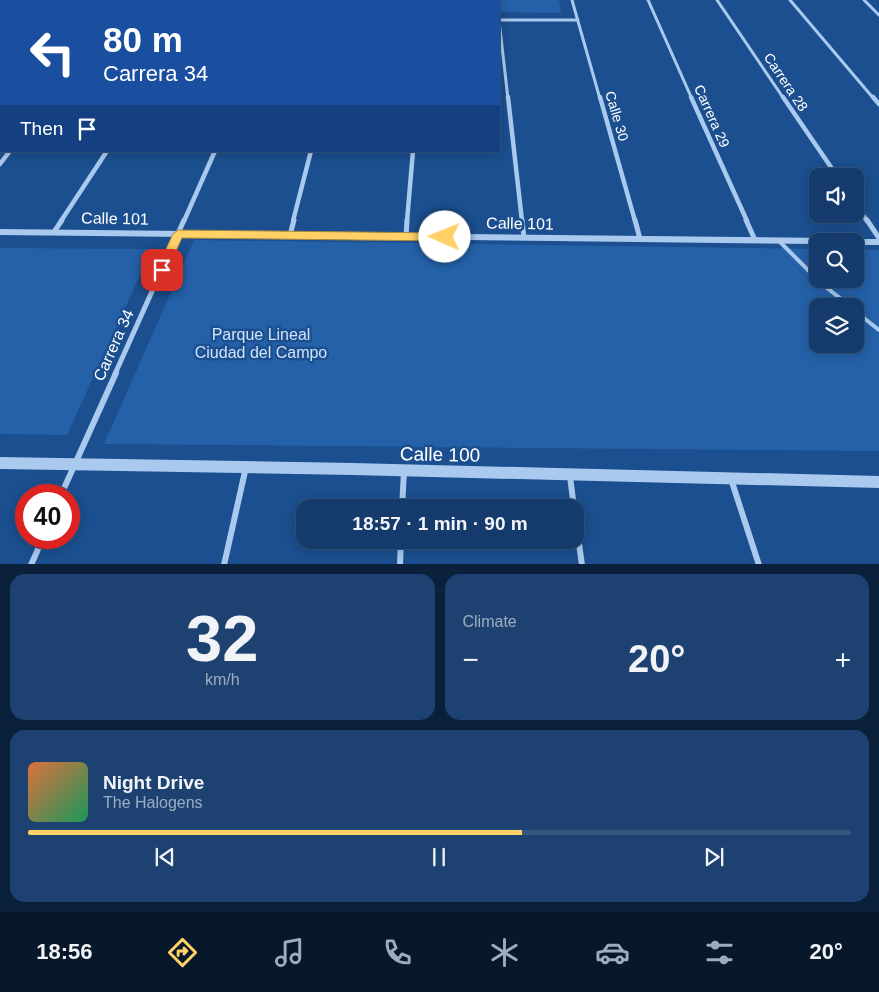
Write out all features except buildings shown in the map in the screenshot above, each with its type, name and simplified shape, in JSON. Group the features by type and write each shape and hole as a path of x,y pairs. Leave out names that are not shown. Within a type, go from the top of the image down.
{"street":[{"name":"Calle 30","path":"572,0 640,239"},
{"name":"Carrera 29","path":"648,0 755,240"},
{"name":"Carrera 28","path":"716,0 832,168"},
{"path":"790,0 879,104"},
{"path":"864,0 879,15"},
{"path":"500,20 578,20"},
{"path":"500,29 524,238"},
{"path":"0,164 9,152"},
{"path":"54,232 106,152"},
{"name":"Carrera 34","path":"66,484 215,152"},
{"path":"290,236 311,152"},
{"path":"406,237 413,152"},
{"path":"864,217 879,240 864,241"},
{"name":"Calle 101","path":"0,232 809,241"},
{"name":"Calle 100","path":"0,463 404,470 879,482"},
{"path":"224,564 246,467"},
{"path":"402,499 404,470"},
{"path":"569,474 573,499"},
{"path":"731,478 759,564"},
{"path":"31,564 38,549"},
{"path":"400,564 401,549"},
{"path":"580,549 582,564"}],"lane":[{"path":"779,241 822,284 840,298"},
{"path":"864,318 879,330"}],"green space":[{"path":"500,0 559,0 561,13 500,12"},
{"name":"Parque Lineal Ciudad del Campo","path":"194,240 809,249 809,288 864,288 864,250 879,250 879,451 104,444"},
{"path":"0,248 152,249 67,435 0,434"}],"route":[{"path":"162,270 178,234 445,237"}]}
